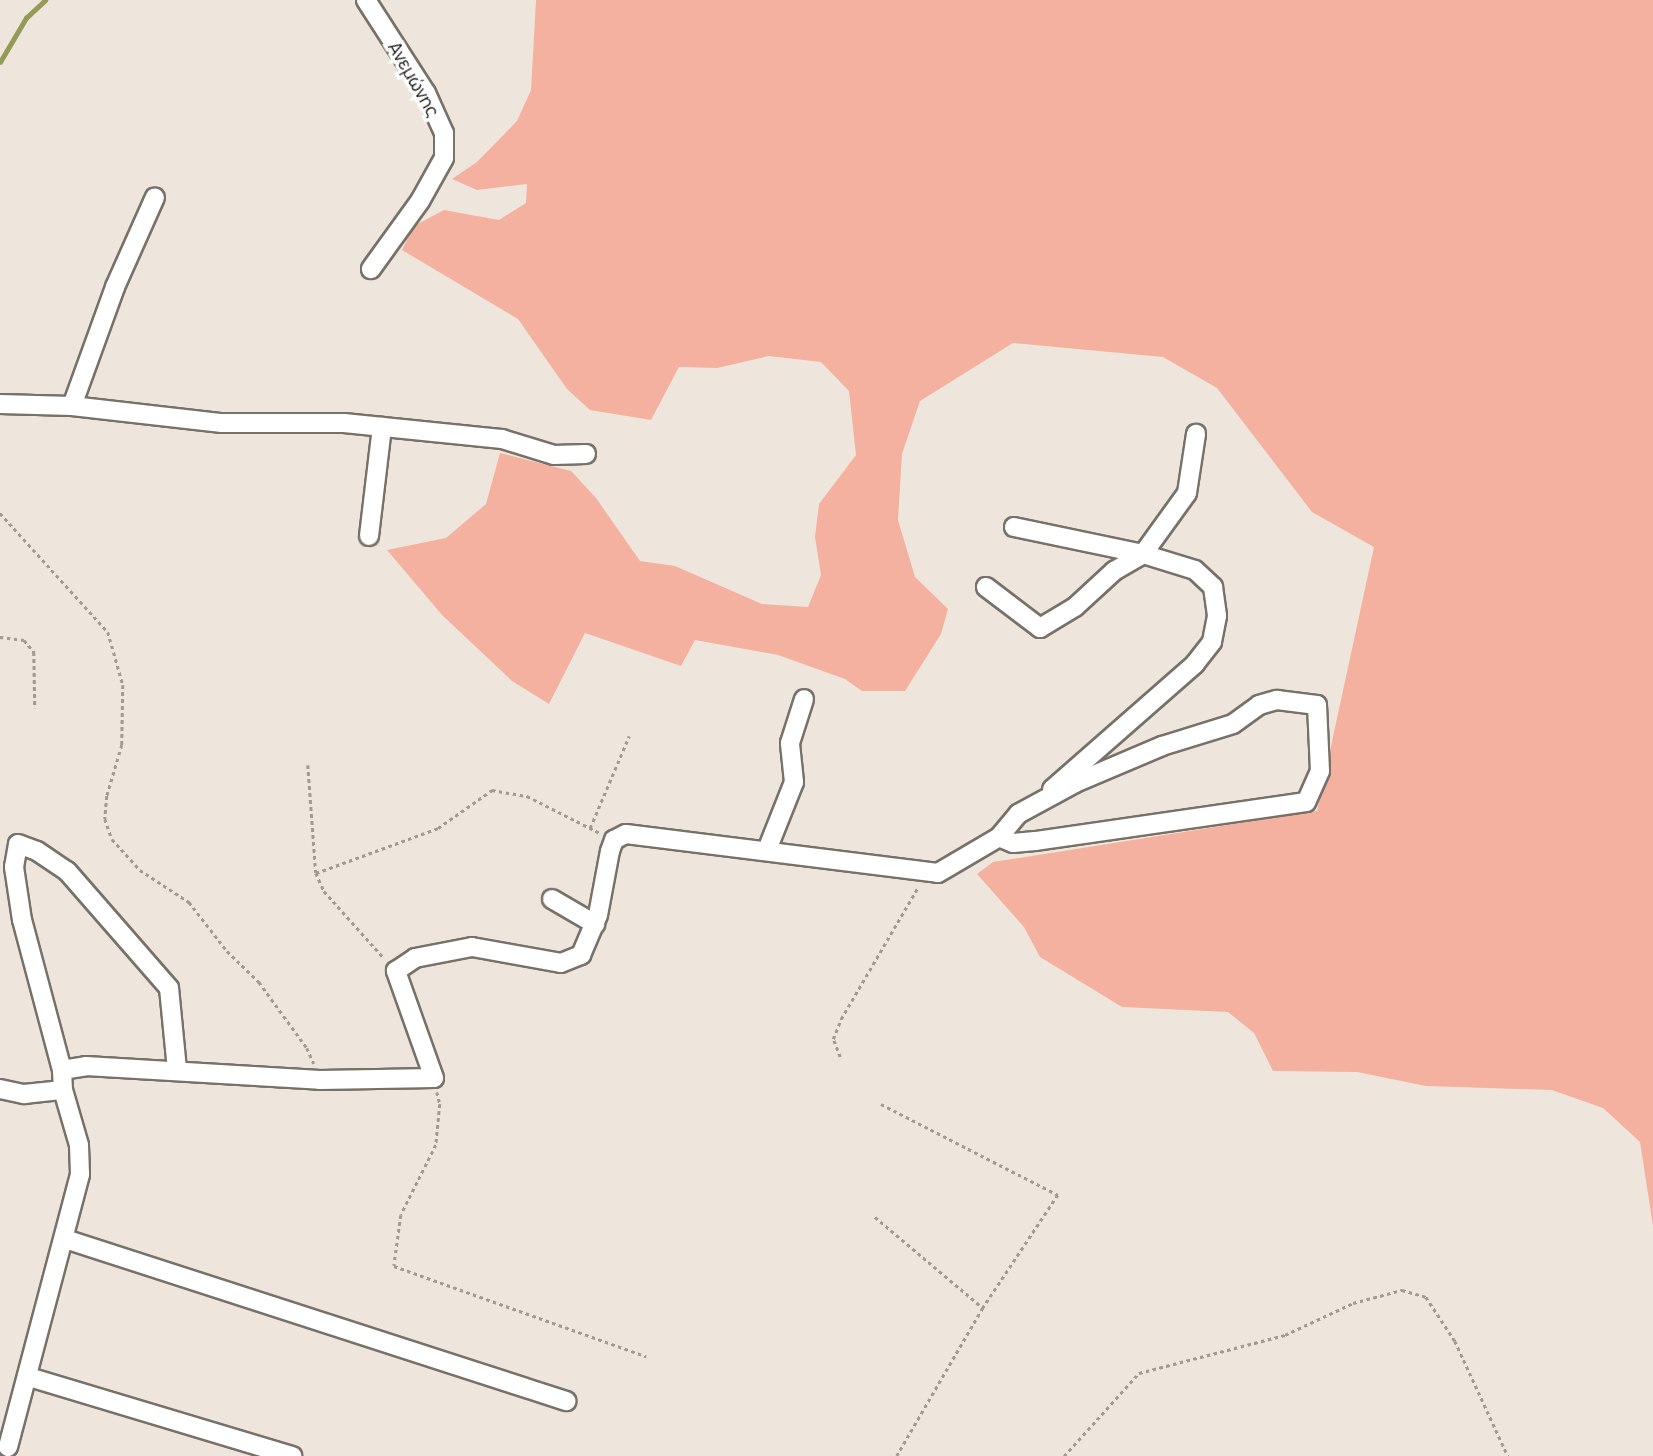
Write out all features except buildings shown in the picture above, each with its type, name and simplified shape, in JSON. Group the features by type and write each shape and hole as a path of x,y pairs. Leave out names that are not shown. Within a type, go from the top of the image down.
{"street":[{"name":"Ανεμώνης","path":"366,0 426,93 444,133 444,158 371,269"},
{"path":"72,406 115,287 155,197"},
{"path":"0,404 72,406 222,423 382,427 502,439 554,455 586,454"},
{"path":"369,536 382,427"},
{"path":"986,587 1040,628 1143,554 1187,493 1196,434"},
{"path":"1014,527 1143,554 1195,570 1213,587 1217,616 1212,642 1161,697 1076,764 1042,799"},
{"path":"767,850 794,782 790,743 804,699"},
{"path":"62,1070 86,1066 320,1080 433,1078 396,971 415,958 472,947 561,962 581,955 595,924 614,840 640,833 923,874 938,873 999,837 1018,814 1042,799 1161,746 1233,724 1259,705 1277,700 1317,705 1320,771 1306,802 1035,841 1013,843 999,837"},
{"path":"9,1448 80,1174 79,1145 62,1090 62,1070 22,920 14,867 18,844 37,850 67,872 169,988 177,1070"},
{"path":"552,900 595,924"},
{"path":"0,1089 24,1094 62,1090"},
{"path":"65,1240 566,1401"},
{"path":"29,1377 292,1456"}],"path":[{"path":"0,513 108,632 123,685 121,745 106,808 112,839 140,870 189,902 227,951 259,982 307,1048 320,1080"},
{"path":"0,637 24,640 34,652 35,708"},
{"path":"590,828 629,736"},
{"path":"308,765 316,873 324,891 396,971"},
{"path":"316,873 438,828 492,790 527,796 614,840"},
{"path":"840,1057 833,1039 841,1019 908,909 923,874"},
{"path":"433,1078 440,1104 436,1145 401,1215 394,1266 646,1356"},
{"path":"881,1104 1058,1195 983,1308 897,1456"},
{"path":"875,1217 983,1308"},
{"path":"1064,1456 1139,1373 1285,1335 1353,1303 1402,1290 1426,1297 1455,1341 1508,1456"}],"shaded area":[{"path":"536,0 1653,0 1653,1226 1640,1142 1603,1108 1552,1090 1426,1086 1357,1072 1273,1071 1254,1033 1228,1012 1122,1007 1040,957 1024,927 977,874 993,862 1317,811 1374,547 1312,512 1217,388 1163,357 1013,343 920,401 902,454 898,520 915,577 948,609 941,634 905,691 862,691 845,679 778,655 695,640 681,666 585,633 549,704 512,681 442,615 387,550 446,538 486,504 500,453 571,471 596,498 640,561 675,566 762,604 808,607 821,575 815,537 819,504 856,455 849,391 821,362 769,356 717,368 679,367 651,420 590,410 567,389 518,319 402,250 414,226 444,210 499,220 526,203 527,184 477,190 452,179 477,162 517,121 531,90"}],"waterway":[{"path":"0,62 26,18 45,0"}]}
